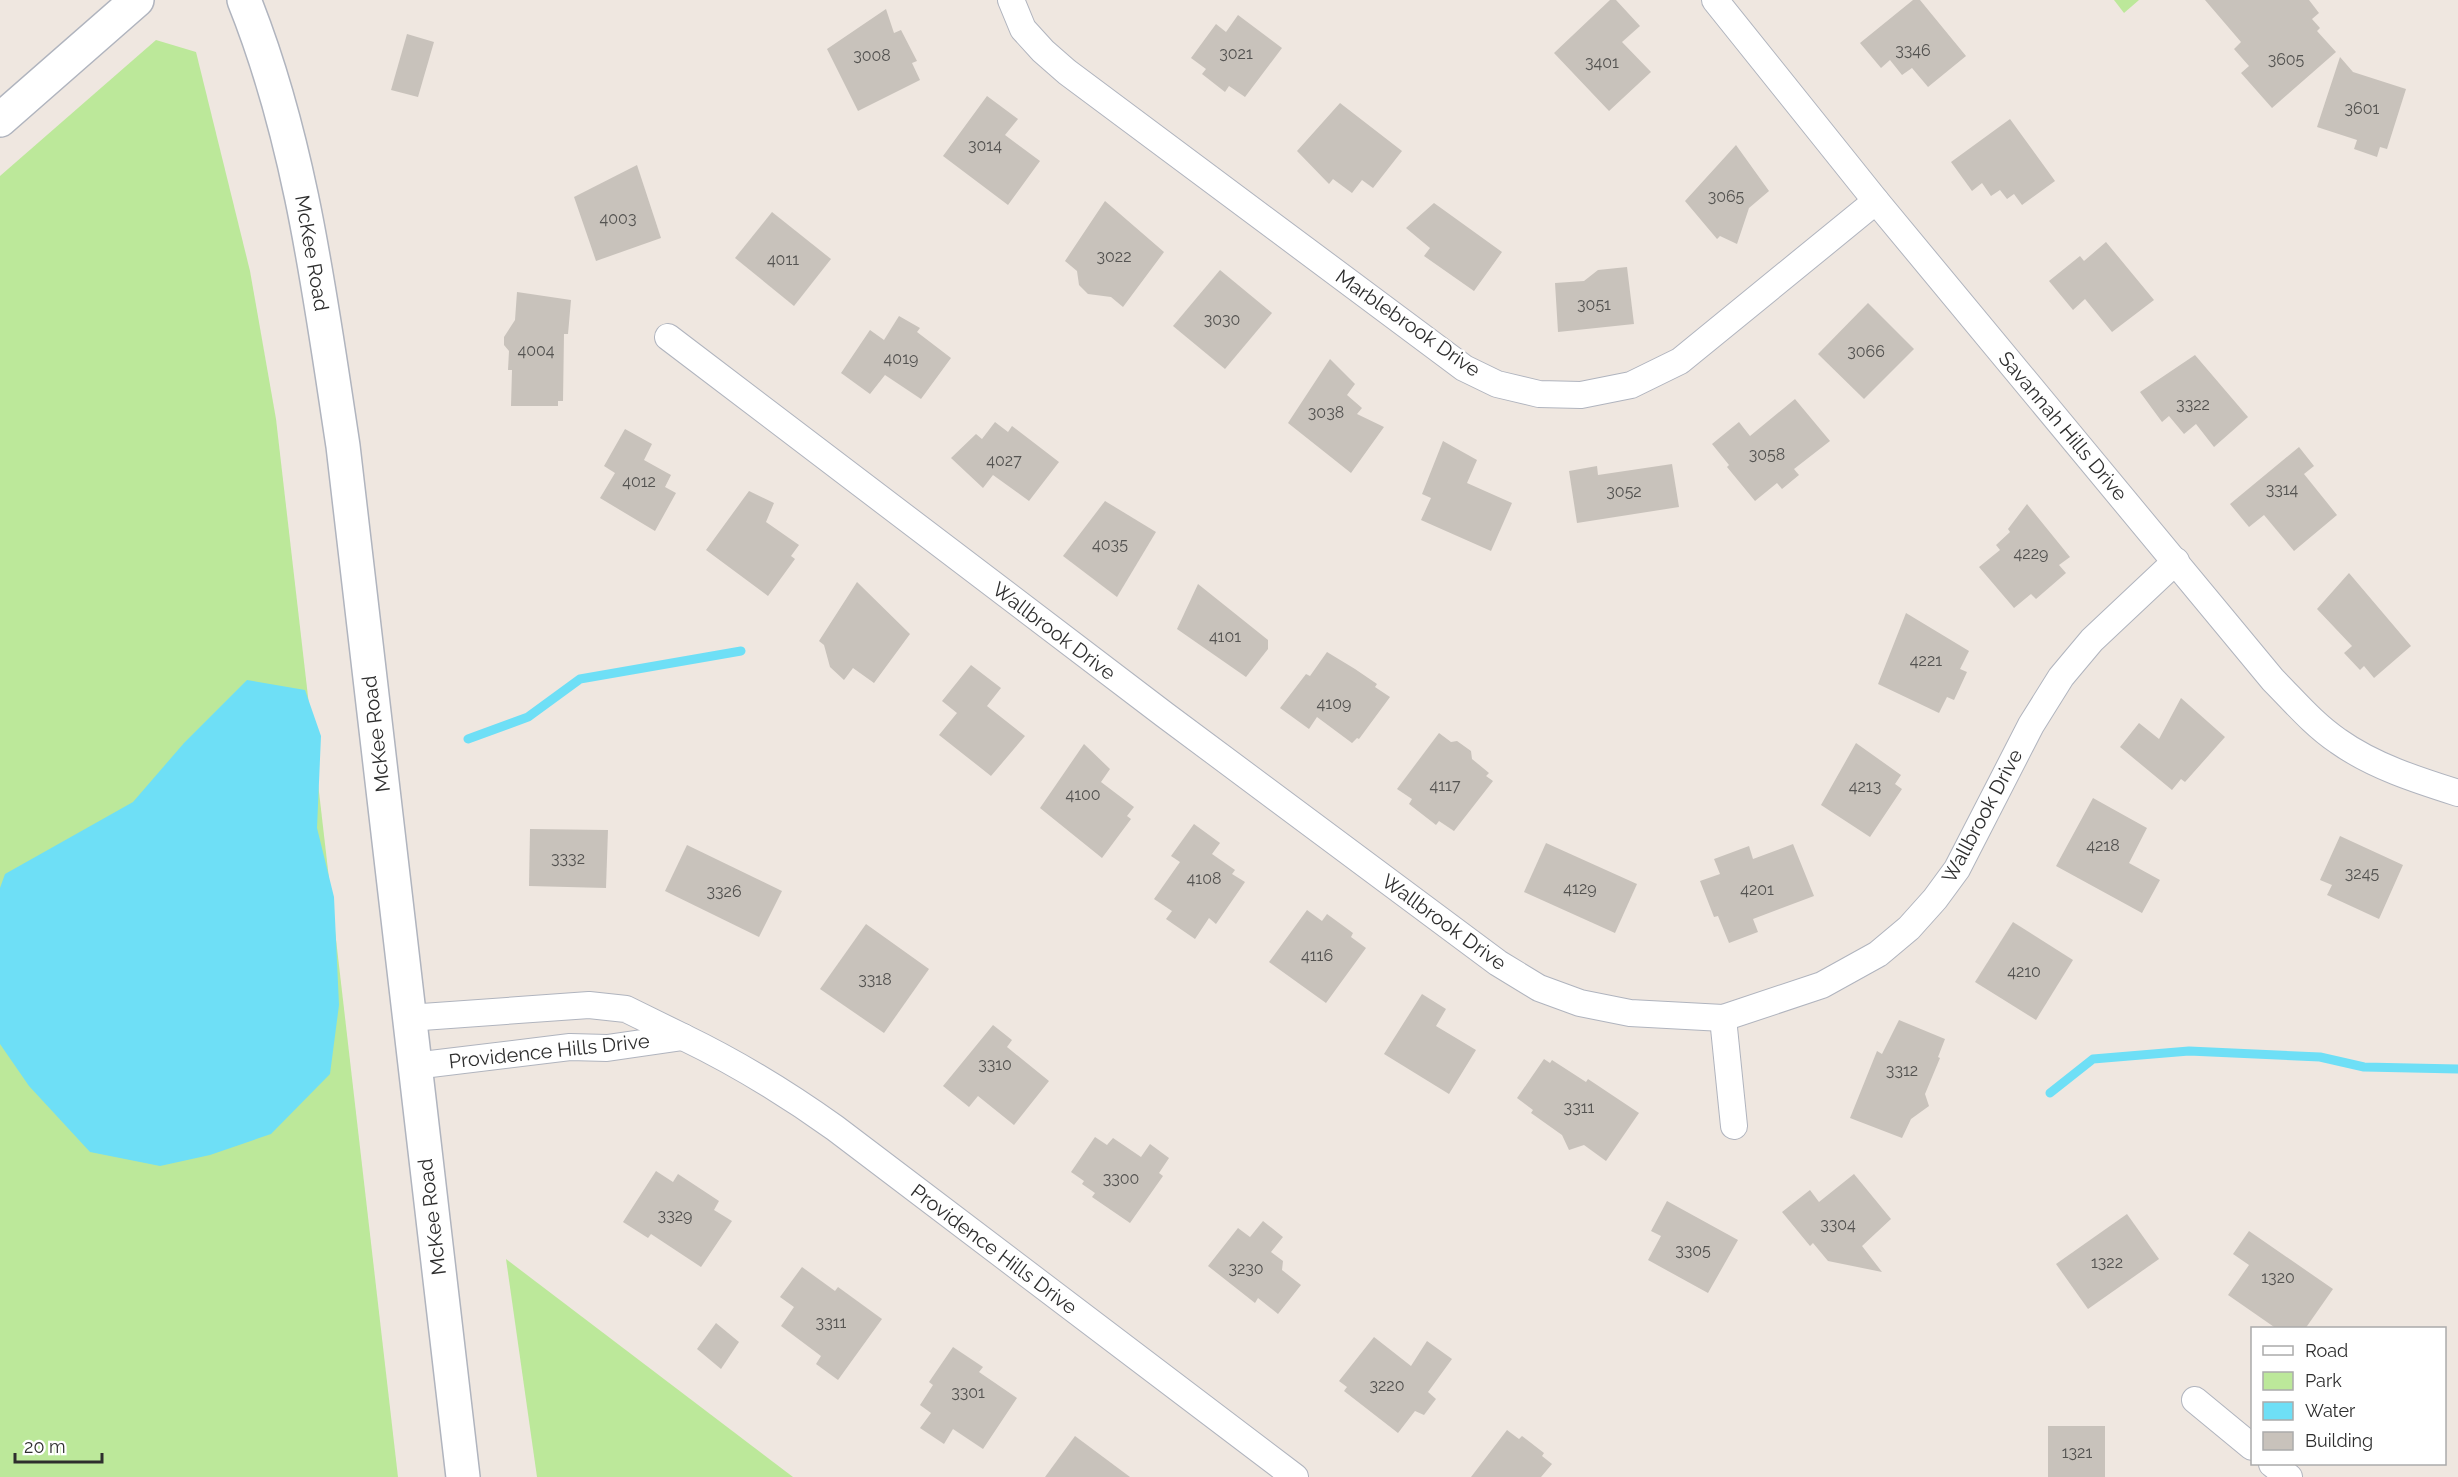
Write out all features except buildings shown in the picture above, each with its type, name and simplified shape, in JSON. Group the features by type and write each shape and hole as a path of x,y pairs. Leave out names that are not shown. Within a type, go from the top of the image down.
{"street":[{"path":"0,120 137,0"},
{"name":"McKee Road","path":"244,0 276,93 299,183 319,287 343,446 463,1477"},
{"name":"Marblebrook Drive","path":"1011,0 1023,29 1067,72 1464,368 1497,384 1539,394 1581,395 1631,385 1680,361 1876,201"},
{"name":"Savannah Hills Drive","path":"1715,0 1876,201 2241,642 2316,725 2362,755 2412,778 2458,793"},
{"name":"Wallbrook Drive","path":"668,337 1166,715 1498,963 1539,988 1580,1003 1630,1013 1724,1018 1822,985 1878,954 1909,928 1935,899 1957,869 2031,725 2061,677 2092,640 2176,561"},
{"name":"Providence Hills Drive","path":"408,1018 589,1005 626,1009 720,1055 785,1092 1295,1477"},
{"path":"1724,1018 1734,1126"},
{"name":"Providence Hills Drive","path":"414,1066 558,1048 607,1048 683,1037"},
{"path":"2195,1400 2251,1445"},
{"path":"2273,1465 2289,1477"}],"green space":[{"path":"2114,0 2139,0 2124,13"},
{"path":"156,40 196,52 250,271 276,419 398,1477 0,1477 0,176"},
{"path":"506,1259 793,1477 537,1477"}],"water":[{"path":"247,680 305,690 321,736 317,828 334,897 339,1005 330,1074 271,1134 210,1155 160,1166 90,1152 29,1086 0,1044 0,888 5,874 133,802 184,743"}],"waterway":[{"path":"468,739 528,717 580,679 741,651"},
{"path":"2050,1093 2093,1059 2189,1051 2320,1057 2364,1067 2458,1069"}]}
